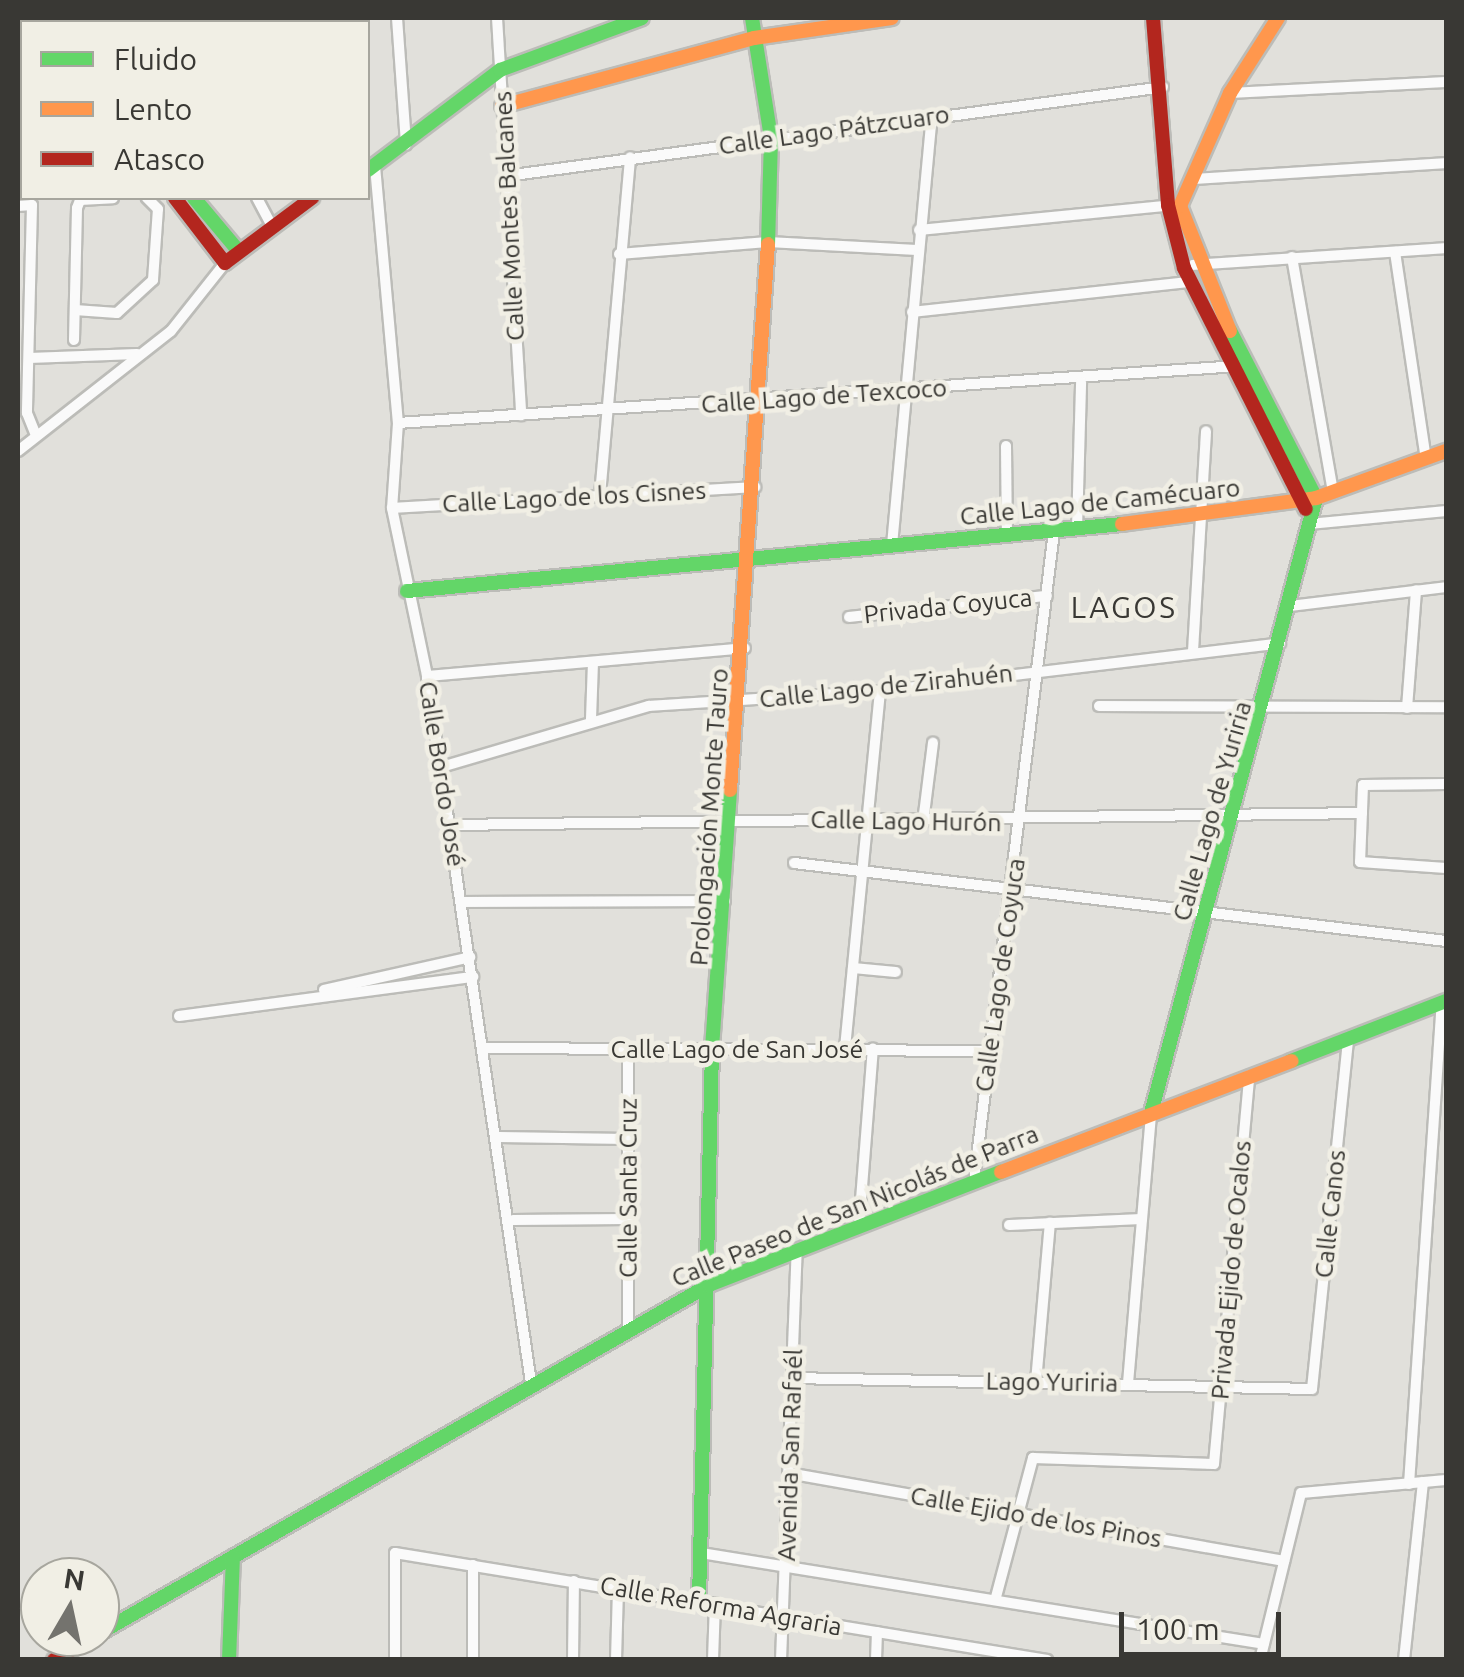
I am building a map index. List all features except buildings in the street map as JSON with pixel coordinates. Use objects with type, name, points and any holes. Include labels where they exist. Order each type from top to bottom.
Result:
[{"type":"street","points":[[397,18],[406,145]]},
{"type":"street","name":"Calle Montes Balcanes","points":[[497,18],[521,416]]},
{"type":"street","points":[[371,168],[500,70],[642,18]]},
{"type":"street","name":"Prolongación Monte Tauro","points":[[707,1602],[701,1553],[712,1048],[728,901],[762,398],[771,138],[752,18]]},
{"type":"street","points":[[502,106],[754,38],[892,18]]},
{"type":"street","points":[[1153,18],[1174,205],[1190,271],[1242,364],[1309,500],[1310,522],[1446,511]]},
{"type":"street","points":[[919,230],[1174,205],[1195,179],[1230,93],[1278,18]]},
{"type":"street","points":[[1230,93],[1446,82]]},
{"type":"street","name":"Calle Lago Pátzcuaro","points":[[506,176],[1163,87]]},
{"type":"street","points":[[892,545],[903,390],[932,117]]},
{"type":"street","points":[[600,495],[630,157]]},
{"type":"street","points":[[1195,179],[1446,163]]},
{"type":"street","name":"Calle Bordo José","points":[[371,168],[398,423],[392,508],[427,676],[438,768],[513,1220],[531,1382]]},
{"type":"street","points":[[74,340],[80,200]]},
{"type":"street","points":[[149,200],[158,208]]},
{"type":"street","points":[[158,208],[169,200]]},
{"type":"street","points":[[174,200],[226,262]]},
{"type":"street","points":[[196,200],[236,248]]},
{"type":"street","points":[[258,200],[271,224]]},
{"type":"street","points":[[18,452],[198,304],[236,248],[309,200]]},
{"type":"street","points":[[18,206],[32,205],[23,288],[29,358],[26,413],[36,435]]},
{"type":"street","points":[[76,310],[117,313],[153,280],[158,208]]},
{"type":"street","points":[[619,254],[768,242],[917,250]]},
{"type":"street","points":[[912,312],[1292,257],[1446,248]]},
{"type":"street","points":[[1395,252],[1426,459]]},
{"type":"street","points":[[1292,257],[1332,492]]},
{"type":"street","points":[[29,358],[137,354]]},
{"type":"street","name":"Calle Lago de Texcoco","points":[[398,423],[762,398],[1081,382],[1242,364]]},
{"type":"street","points":[[1077,529],[1081,382]]},
{"type":"street","points":[[1193,651],[1204,516],[1206,431]]},
{"type":"street","points":[[1006,446],[1008,536]]},
{"type":"street","name":"Calle Lago de Camécuaro","points":[[408,591],[1204,516],[1309,500],[1446,451]]},
{"type":"street","name":"Calle Lago de los Cisnes","points":[[392,508],[756,487]]},
{"type":"street","name":"Calle Lago de Yuriria","points":[[1151,1114],[1282,643],[1310,522]]},
{"type":"street","name":"Calle Lago de Coyuca","points":[[974,1181],[1054,531]]},
{"type":"street","points":[[1290,606],[1446,587]]},
{"type":"street","points":[[1408,708],[1416,590]]},
{"type":"street","name":"Privada Coyuca","points":[[849,617],[1047,596]]},
{"type":"street","name":"Calle Lago de Zirahuén","points":[[438,768],[591,719],[1282,643]]},
{"type":"street","points":[[427,676],[745,648]]},
{"type":"street","points":[[591,719],[593,662]]},
{"type":"street","points":[[845,1048],[880,690]]},
{"type":"street","points":[[1099,706],[1262,713],[1446,707]]},
{"type":"street","points":[[923,822],[933,743]]},
{"type":"street","points":[[1446,784],[1362,786],[1360,862],[1446,868]]},
{"type":"street","name":"Calle Lago Hurón","points":[[450,825],[734,817],[1020,823],[1362,812]]},
{"type":"street","points":[[794,864],[1010,895],[1446,941]]},
{"type":"street","points":[[461,902],[728,901]]},
{"type":"street","points":[[304,997],[470,958]]},
{"type":"street","points":[[853,968],[896,972]]},
{"type":"street","points":[[179,1016],[472,977]]},
{"type":"street","points":[[1409,1484],[1444,1002]]},
{"type":"street","name":"Calle Paseo de San Nicolás de Parra","points":[[120,1622],[531,1382],[709,1285],[1444,1002]]},
{"type":"street","name":"Calle Canos","points":[[1312,1389],[1348,1039]]},
{"type":"street","name":"Calle Lago de San José","points":[[484,1048],[989,1050]]},
{"type":"street","points":[[859,1226],[873,1048]]},
{"type":"street","name":"Calle Santa Cruz","points":[[628,1049],[628,1327]]},
{"type":"street","name":"Privada Ejido de Ocalos","points":[[1018,1514],[1032,1458],[1214,1464],[1249,1076]]},
{"type":"street","points":[[1128,1383],[1151,1114]]},
{"type":"street","points":[[500,1137],[627,1140]]},
{"type":"street","points":[[513,1220],[627,1218]]},
{"type":"street","points":[[1009,1225],[1142,1219]]},
{"type":"street","points":[[1036,1382],[1050,1223]]},
{"type":"street","name":"Avenida San Rafaél","points":[[781,1660],[798,1250]]},
{"type":"street","name":"Lago Yuriria","points":[[792,1378],[1312,1389]]},
{"type":"street","name":"Calle Ejido de los Pinos","points":[[788,1473],[1284,1562]]},
{"type":"street","points":[[1260,1660],[1301,1493],[1446,1480]]},
{"type":"street","points":[[1404,1660],[1423,1482]]},
{"type":"street","points":[[996,1597],[1018,1514]]},
{"type":"street","name":"Calle Reforma Agraria","points":[[395,1660],[395,1553],[707,1602],[990,1655],[1046,1660]]},
{"type":"street","name":"Calle Reforma Agraria","points":[[701,1553],[786,1560],[1264,1644]]},
{"type":"street","points":[[229,1660],[233,1557]]},
{"type":"street","points":[[473,1565],[473,1660]]},
{"type":"street","points":[[573,1660],[574,1581]]},
{"type":"street","points":[[616,1660],[618,1588]]},
{"type":"street","points":[[707,1602],[713,1660]]},
{"type":"street","points":[[876,1660],[877,1632]]},
{"type":"traffic: fast","points":[[370,168],[500,70],[642,18]]},
{"type":"traffic: fast","points":[[752,18],[771,138],[768,244]]},
{"type":"traffic: fast","points":[[196,200],[236,248]]},
{"type":"traffic: fast","points":[[1151,1113],[1316,498],[1230,331]]},
{"type":"traffic: fast","points":[[407,591],[1122,524]]},
{"type":"traffic: fast","points":[[699,1601],[712,1048],[730,790]]},
{"type":"traffic: fast","points":[[1291,1061],[1446,1001]]},
{"type":"traffic: fast","points":[[120,1622],[709,1285],[1001,1172]]},
{"type":"traffic: fast","points":[[229,1660],[233,1557]]},
{"type":"traffic: slow","points":[[502,106],[754,38],[892,18]]},
{"type":"traffic: slow","points":[[1230,331],[1180,206],[1230,93],[1278,18]]},
{"type":"traffic: slow","points":[[730,790],[768,244]]},
{"type":"traffic: slow","points":[[1122,524],[1316,498],[1446,451]]},
{"type":"traffic: slow","points":[[1001,1172],[1291,1061]]},
{"type":"traffic: jam","points":[[1153,18],[1168,205],[1184,268],[1306,509]]},
{"type":"traffic: jam","points":[[177,200],[225,263],[309,200]]},
{"type":"traffic: jam","points":[[54,1660],[59,1657]]},
{"type":"district","name":"LAGOS","points":[[1124,607]]}]
